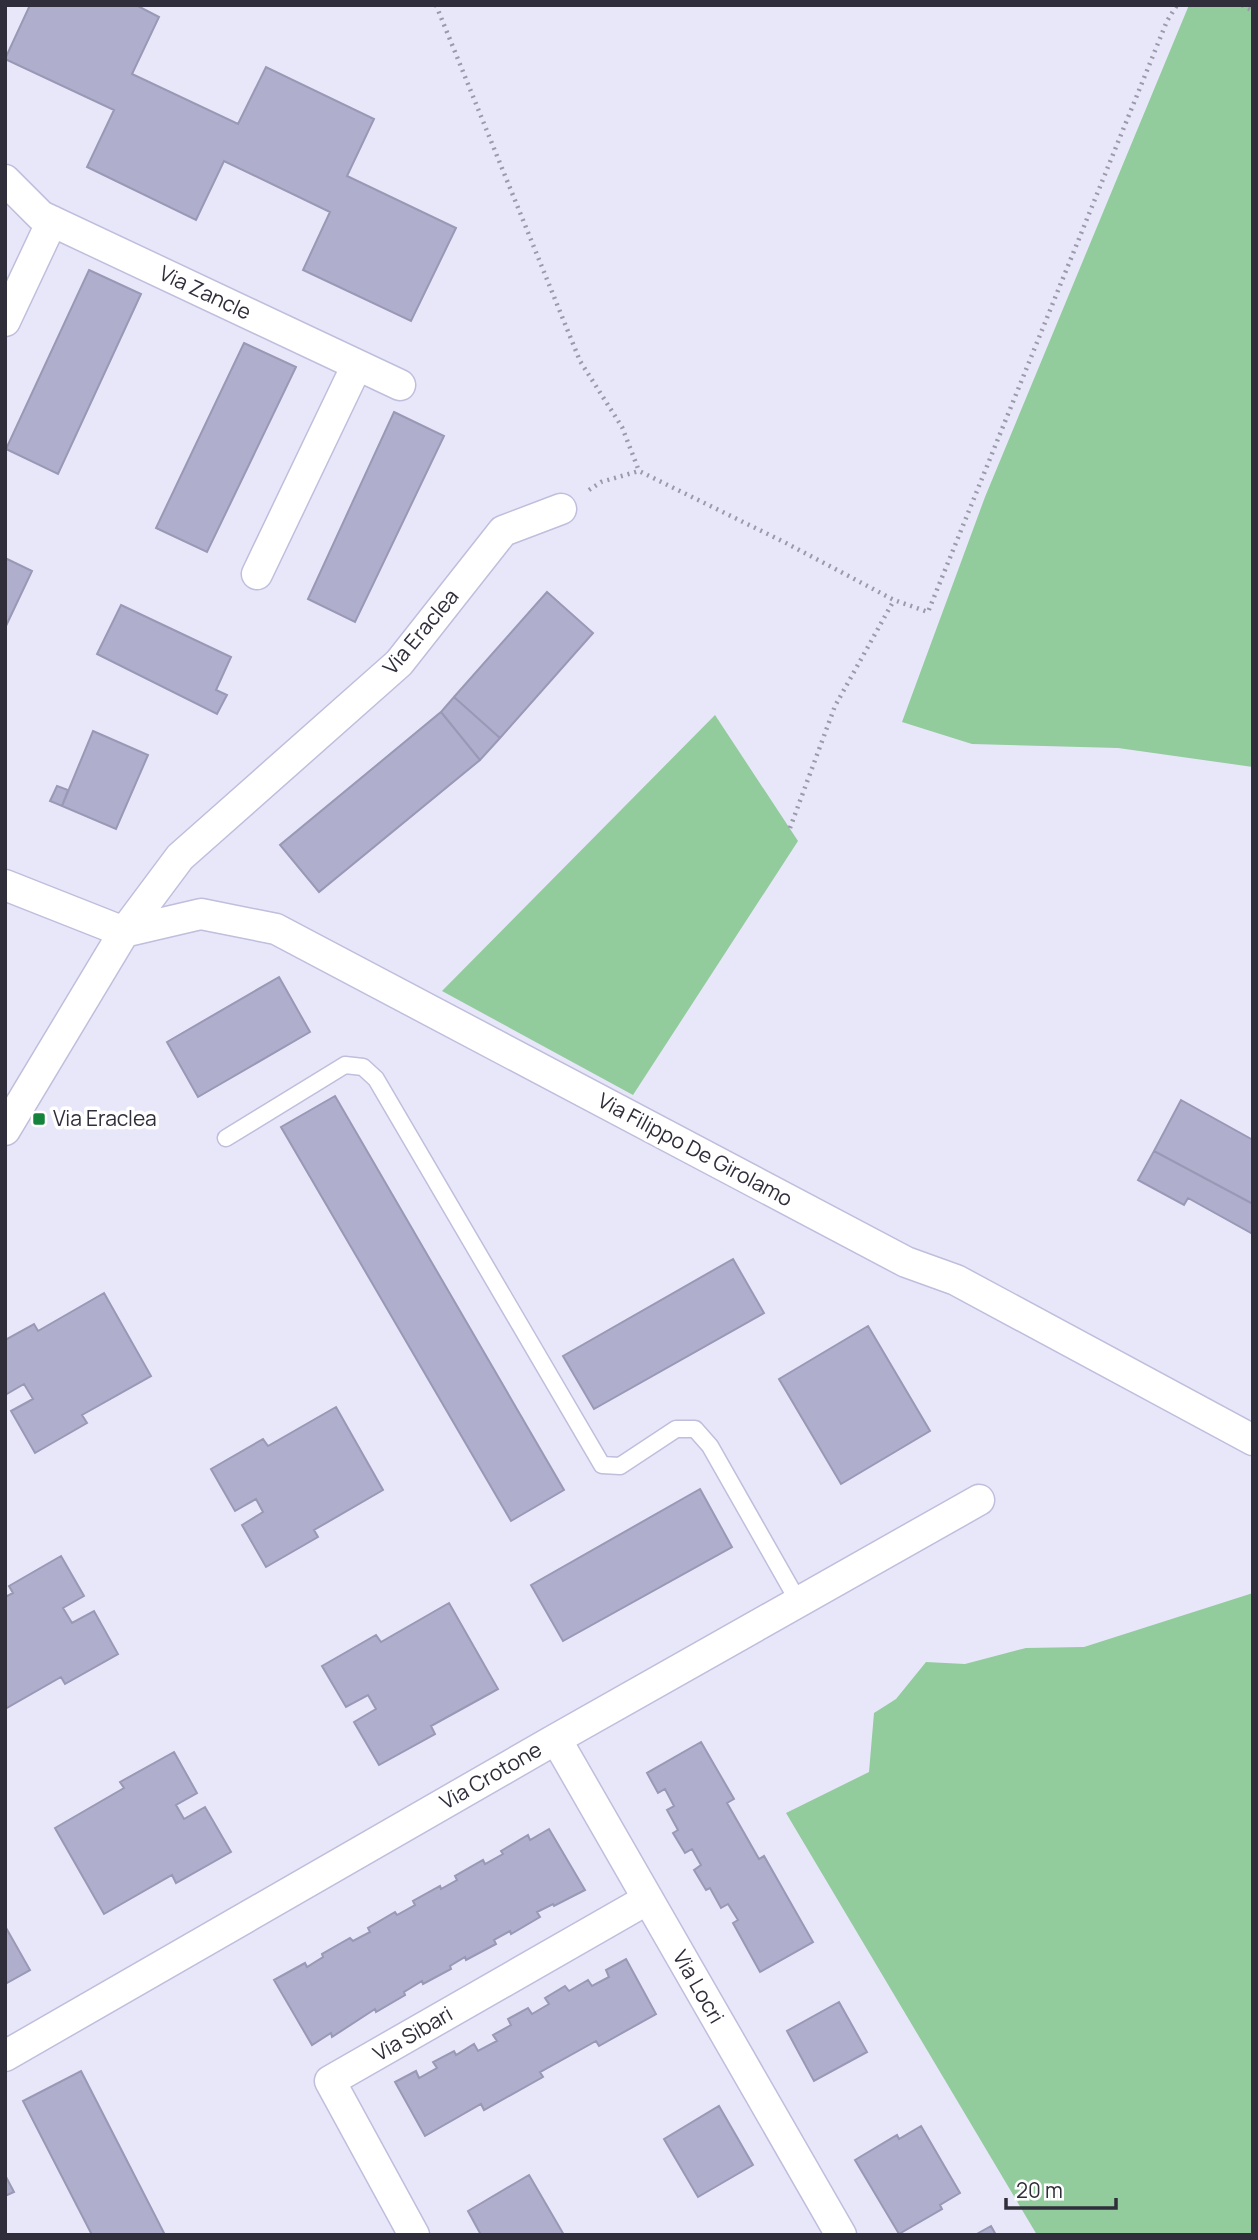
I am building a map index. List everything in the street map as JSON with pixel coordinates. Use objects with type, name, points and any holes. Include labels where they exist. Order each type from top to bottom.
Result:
[{"type":"street","name":"Via Zancle","points":[[5,180],[41,216],[400,385]]},
{"type":"street","points":[[5,321],[52,221]]},
{"type":"street","points":[[257,575],[357,365]]},
{"type":"street","name":"Via Eraclea","points":[[5,1130],[124,932],[180,857],[400,663],[503,531],[561,509]]},
{"type":"street","points":[[5,885],[124,932]]},
{"type":"street","name":"Via Filippo De Girolamo","points":[[124,932],[201,914],[276,929],[906,1262],[956,1280],[1253,1440]]},
{"type":"street","name":"Via Crotone","points":[[5,2056],[556,1739],[979,1500]]},
{"type":"street","name":"Via Locri","points":[[556,1739],[841,2235]]},
{"type":"street","name":"Via Sibari","points":[[414,2235],[330,2081],[648,1899]]},
{"type":"lane","points":[[226,1138],[345,1065],[363,1067],[376,1079],[602,1465],[620,1466],[677,1429],[695,1429],[710,1446],[799,1601]]},
{"type":"path","points":[[436,5],[580,361],[622,427],[639,471]]},
{"type":"path","points":[[561,509],[601,482],[639,471],[786,543],[894,600],[928,611],[1167,21],[1177,5]]},
{"type":"path","points":[[1242,5],[1253,11]]},
{"type":"path","points":[[790,828],[835,706],[894,600]]},
{"type":"green space","points":[[1189,5],[1253,5],[1253,767],[1118,748],[972,744],[902,722],[985,497]]},
{"type":"green space","points":[[715,715],[798,841],[633,1095],[442,991]]},
{"type":"green space","points":[[1253,1593],[1253,2235],[1037,2235],[786,1813],[869,1772],[874,1713],[896,1699],[926,1662],[965,1664],[1026,1648],[1084,1647]]},
{"type":"building","points":[[30,5],[136,5],[159,17],[132,74],[238,124],[266,67],[374,119],[347,176],[456,228],[411,321],[303,270],[330,212],[224,161],[196,220],[87,167],[114,110],[5,59]]},
{"type":"building","points":[[89,270],[141,294],[58,474],[6,449]]},
{"type":"building","points":[[244,343],[296,367],[207,552],[156,528]]},
{"type":"building","points":[[394,412],[444,436],[355,622],[308,599]]},
{"type":"building","points":[[5,558],[32,571],[5,628]]},
{"type":"building","points":[[547,592],[593,633],[500,738],[454,697]]},
{"type":"building","points":[[121,605],[231,657],[216,690],[227,695],[217,714],[97,654]]},
{"type":"building","points":[[454,697],[500,738],[480,760],[441,712]]},
{"type":"building","points":[[441,712],[480,760],[319,892],[280,845]]},
{"type":"building","points":[[93,731],[148,755],[116,829],[62,806]]},
{"type":"building","points":[[57,786],[68,790],[62,806],[50,801]]},
{"type":"building","points":[[279,977],[310,1032],[198,1097],[167,1042]]},
{"type":"building","points":[[335,1096],[564,1490],[511,1521],[281,1127]]},
{"type":"building","points":[[1181,1100],[1253,1140],[1253,1204],[1154,1151]]},
{"type":"building","points":[[1154,1151],[1253,1204],[1253,1234],[1188,1198],[1184,1205],[1138,1180]]},
{"type":"building","points":[[733,1259],[764,1313],[594,1409],[563,1356]]},
{"type":"building","points":[[104,1293],[151,1376],[82,1415],[87,1423],[35,1453],[11,1411],[33,1399],[24,1384],[5,1395],[5,1340],[34,1324],[38,1331]]},
{"type":"building","points":[[868,1326],[930,1431],[841,1484],[779,1379]]},
{"type":"building","points":[[336,1407],[383,1490],[314,1530],[318,1537],[266,1567],[242,1525],[263,1512],[256,1499],[235,1511],[211,1469],[263,1439],[268,1446]]},
{"type":"building","points":[[700,1489],[732,1547],[563,1641],[531,1585]]},
{"type":"building","points":[[61,1556],[84,1596],[63,1608],[72,1623],[94,1611],[118,1654],[65,1684],[61,1677],[5,1709],[5,1597],[13,1593],[9,1586]]},
{"type":"building","points":[[449,1603],[498,1689],[431,1726],[435,1734],[379,1765],[354,1722],[376,1709],[368,1695],[346,1707],[322,1666],[376,1635],[381,1642]]},
{"type":"building","points":[[701,1742],[734,1799],[727,1803],[759,1859],[764,1856],[813,1942],[760,1972],[733,1923],[738,1920],[728,1904],[721,1908],[710,1888],[706,1890],[694,1870],[701,1865],[692,1849],[685,1853],[673,1833],[678,1830],[667,1810],[674,1806],[665,1789],[658,1793],[647,1773]]},
{"type":"building","points":[[174,1752],[197,1793],[176,1805],[184,1819],[205,1807],[231,1852],[176,1883],[172,1875],[104,1914],[55,1828],[124,1788],[120,1782]]},
{"type":"building","points":[[549,1829],[585,1890],[537,1912],[540,1917],[511,1934],[510,1931],[494,1940],[496,1944],[466,1960],[465,1957],[450,1966],[451,1969],[423,1984],[422,1981],[404,1992],[405,1995],[376,2012],[375,2009],[332,2037],[331,2033],[312,2045],[274,1980],[305,1963],[307,1967],[323,1957],[322,1954],[350,1938],[353,1941],[370,1932],[368,1928],[395,1912],[397,1915],[415,1905],[413,1901],[457,1880],[455,1876],[483,1860],[485,1864],[503,1854],[501,1851],[528,1835],[530,1840]]},
{"type":"building","points":[[5,1926],[30,1970],[5,1984]]},
{"type":"building","points":[[626,1959],[656,2014],[599,2046],[596,2041],[540,2072],[543,2077],[484,2110],[481,2104],[425,2136],[395,2082],[416,2071],[419,2078],[437,2068],[433,2062],[454,2051],[456,2055],[474,2044],[478,2051],[497,2041],[493,2035],[511,2025],[508,2019],[528,2008],[532,2014],[549,2004],[545,1998],[565,1986],[569,1991],[588,1980],[592,1986],[609,1977],[606,1970]]},
{"type":"building","points":[[839,2002],[867,2052],[814,2081],[787,2031]]},
{"type":"building","points":[[81,2071],[165,2235],[92,2235],[23,2101]]},
{"type":"building","points":[[719,2106],[753,2165],[698,2197],[664,2139]]},
{"type":"building","points":[[921,2126],[960,2193],[940,2205],[942,2209],[899,2234],[855,2160],[897,2135],[899,2139]]},
{"type":"building","points":[[5,2175],[14,2192],[5,2196]]},
{"type":"building","points":[[529,2175],[564,2235],[481,2235],[468,2211]]},
{"type":"building","points":[[991,2226],[996,2235],[975,2235]]},
{"type":"place","name":"Via Eraclea","points":[[39,1119]]}]
